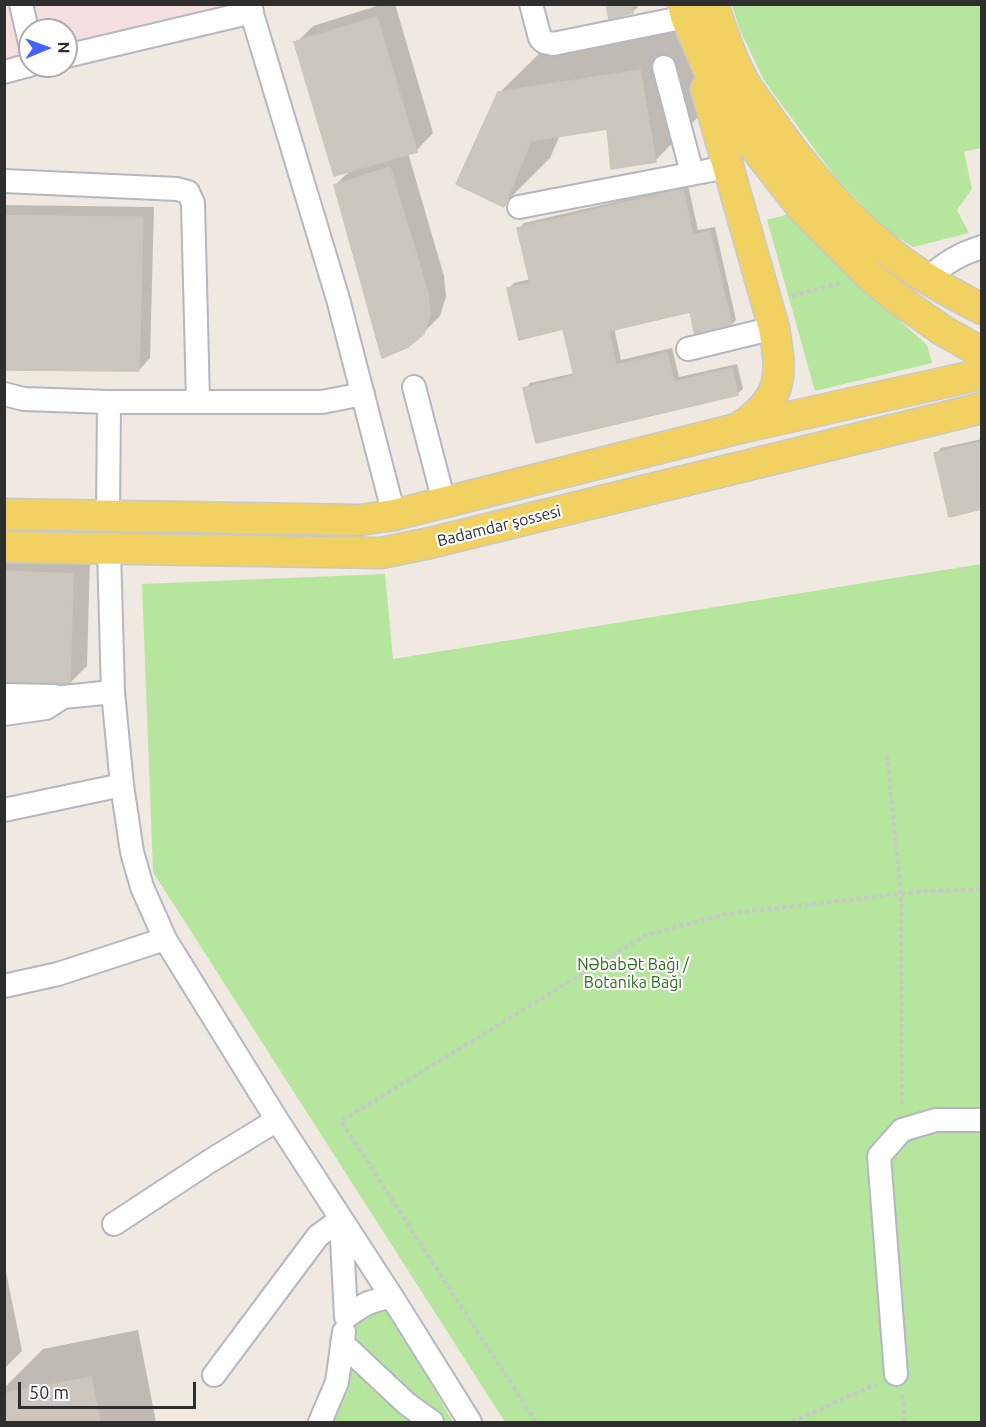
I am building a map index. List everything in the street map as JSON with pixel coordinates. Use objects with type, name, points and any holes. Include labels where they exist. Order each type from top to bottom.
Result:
[{"type":"main road","points":[[713,4],[724,39],[742,79],[794,153],[824,189],[858,226],[893,256],[927,279],[981,309]]},
{"type":"main road","points":[[684,11],[774,327],[779,358],[776,389],[760,411],[736,429]]},
{"type":"main road","points":[[684,11],[717,89],[731,113],[803,209],[878,283],[942,330],[981,353]]},
{"type":"main road","points":[[4,514],[360,520],[394,515],[736,429],[981,374]]},
{"type":"main road","name":"Badamdar şossesi","points":[[4,548],[381,553],[981,408]]},
{"type":"main road","points":[[108,515],[109,550]]},
{"type":"main road","points":[[394,515],[402,549]]},
{"type":"street","points":[[531,4],[540,38],[544,42],[553,44],[684,11]]},
{"type":"street","points":[[78,53],[251,8],[338,299],[394,515]]},
{"type":"street","points":[[664,66],[692,174]]},
{"type":"street","points":[[519,207],[727,166]]},
{"type":"street","points":[[4,181],[177,189],[188,192],[193,202],[198,401]]},
{"type":"street","points":[[927,279],[943,265],[981,246]]},
{"type":"street","points":[[688,349],[774,327]]},
{"type":"street","points":[[414,387],[444,502]]},
{"type":"street","points":[[4,394],[24,399],[109,402],[322,402],[363,394]]},
{"type":"street","points":[[108,515],[109,402]]},
{"type":"street","points":[[109,550],[113,692],[122,784],[132,852],[142,887],[165,939],[467,1421]]},
{"type":"street","points":[[4,695],[63,697],[113,692]]},
{"type":"street","points":[[4,714],[46,708],[63,697]]},
{"type":"street","points":[[4,810],[122,784]]},
{"type":"street","points":[[4,986],[58,974],[165,939]]},
{"type":"street","points":[[114,1224],[277,1120]]},
{"type":"street","points":[[896,1374],[879,1156],[902,1130],[936,1120],[981,1120]]},
{"type":"street","points":[[321,1422],[337,1382],[346,1317],[341,1219]]},
{"type":"street","points":[[214,1375],[318,1236],[341,1219]]},
{"type":"street","points":[[346,1317],[364,1304],[374,1300],[392,1298]]},
{"type":"street","points":[[342,1343],[407,1404],[432,1422]]},
{"type":"path","points":[[789,297],[842,282]]},
{"type":"path","points":[[887,755],[901,894],[902,1130]]},
{"type":"path","points":[[536,1422],[341,1121],[646,935],[727,914],[926,891],[981,890]]},
{"type":"path","points":[[792,1422],[896,1374],[904,1402],[904,1422]]},
{"type":"shaded area","points":[[4,5],[231,5],[238,27],[78,65],[78,18],[18,18],[18,78],[26,78],[5,83]]},
{"type":"green space","points":[[732,5],[981,5],[981,148],[964,152],[972,189],[957,210],[969,233],[913,247],[886,230],[836,178],[765,82],[739,28]]},
{"type":"green space","points":[[789,214],[853,279],[927,345],[932,363],[815,391],[767,220]]},
{"type":"green space","name":"Nəbabət Bağı / Botanika Bağı","points":[[981,564],[981,1422],[505,1422],[153,872],[142,584],[385,574],[393,659]]},
{"type":"green space","points":[[387,1308],[453,1422],[333,1422],[343,1392],[354,1320]]},
{"type":"building","points":[[606,4],[631,4],[633,13],[609,19]]},
{"type":"building","points":[[377,17],[417,152],[334,176],[294,42]]},
{"type":"building","points":[[640,70],[656,162],[611,169],[607,129],[531,141],[504,207],[456,184],[498,92]]},
{"type":"building","points":[[390,167],[428,293],[430,315],[424,334],[408,347],[382,358],[334,185]]},
{"type":"building","points":[[683,189],[693,235],[710,231],[732,326],[695,335],[690,312],[609,331],[616,365],[667,353],[674,382],[732,368],[738,395],[536,443],[523,388],[574,376],[563,329],[519,340],[507,288],[530,283],[517,228]]},
{"type":"building","points":[[4,216],[143,217],[139,371],[4,370]]},
{"type":"building","points":[[982,442],[982,509],[949,517],[934,453]]},
{"type":"building","points":[[4,571],[73,574],[70,684],[4,682]]},
{"type":"building","points":[[91,1377],[100,1422],[4,1422],[4,1394]]}]
